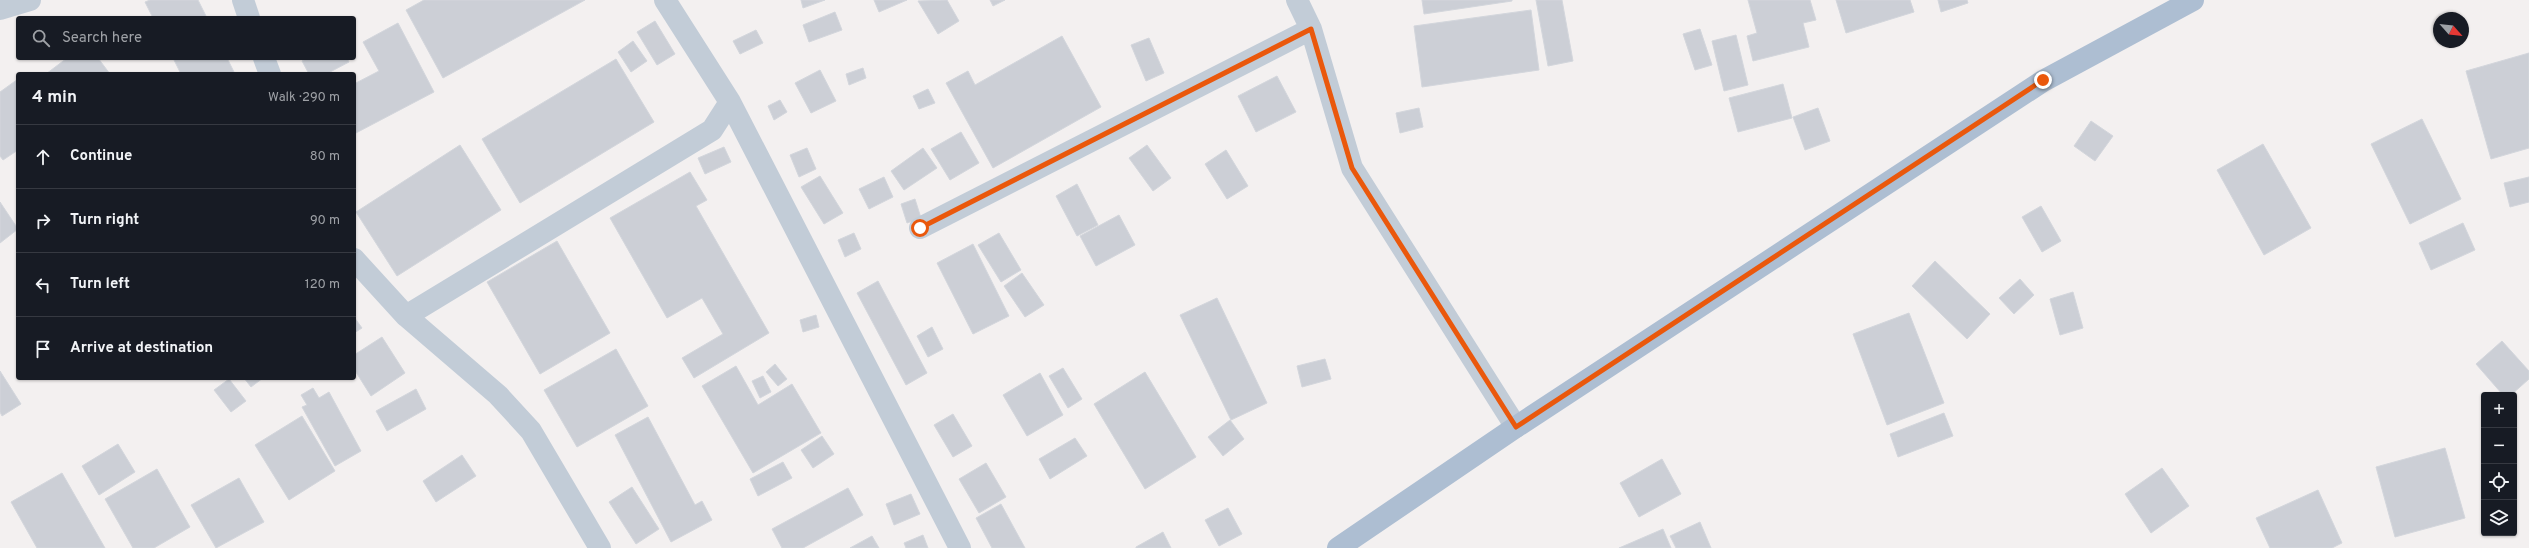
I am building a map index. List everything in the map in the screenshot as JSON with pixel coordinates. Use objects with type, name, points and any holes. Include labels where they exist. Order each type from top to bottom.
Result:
[{"type":"main road","points":[[1338,548],[1516,427],[2043,80],[2193,0]]},
{"type":"street","points":[[0,8],[30,0]]},
{"type":"street","points":[[243,0],[248,16]]},
{"type":"street","points":[[665,0],[730,102],[960,548]]},
{"type":"street","points":[[1297,0],[1311,29],[1352,168],[1516,427]]},
{"type":"street","points":[[920,228],[1311,29]]},
{"type":"street","points":[[265,60],[269,72]]},
{"type":"street","points":[[406,316],[712,130],[730,102]]},
{"type":"street","points":[[356,261],[406,316],[498,395],[531,431],[600,548]]},
{"type":"building","points":[[150,0],[198,0],[206,16],[152,16],[145,2]]},
{"type":"building","points":[[424,0],[585,0],[443,78],[406,10]]},
{"type":"building","points":[[801,0],[825,0],[803,8]]},
{"type":"building","points":[[874,0],[907,0],[879,12]]},
{"type":"building","points":[[947,0],[959,21],[938,34],[918,1]]},
{"type":"building","points":[[990,0],[1005,0],[993,6]]},
{"type":"building","points":[[1422,0],[1512,0],[1512,1],[1424,14]]},
{"type":"building","points":[[1536,0],[1562,0],[1573,61],[1548,66]]},
{"type":"building","points":[[1748,0],[1810,0],[1816,20],[1803,23],[1809,47],[1753,61],[1747,36],[1757,33]]},
{"type":"building","points":[[1836,0],[1910,0],[1914,12],[1846,33]]},
{"type":"building","points":[[1938,0],[1967,0],[1968,3],[1941,12]]},
{"type":"building","points":[[1531,10],[1539,70],[1422,87],[1414,26]]},
{"type":"building","points":[[835,12],[842,30],[809,42],[803,25]]},
{"type":"building","points":[[655,21],[675,54],[657,65],[637,32]]},
{"type":"building","points":[[398,23],[434,92],[356,133],[356,83],[379,71],[363,42]]},
{"type":"building","points":[[1700,29],[1712,65],[1695,70],[1683,34]]},
{"type":"building","points":[[756,30],[763,43],[740,54],[733,41]]},
{"type":"building","points":[[1736,35],[1748,85],[1724,91],[1712,41]]},
{"type":"building","points":[[1062,36],[1101,107],[993,168],[946,83],[968,71],[975,85]]},
{"type":"building","points":[[1149,38],[1164,73],[1146,81],[1131,45]]},
{"type":"building","points":[[633,41],[647,61],[631,72],[618,52]]},
{"type":"building","points":[[2529,53],[2529,148],[2491,159],[2466,71]]},
{"type":"building","points":[[616,59],[654,122],[520,203],[482,139]]},
{"type":"building","points":[[64,60],[100,60],[108,72],[49,72]]},
{"type":"building","points":[[174,60],[228,60],[234,72],[180,72]]},
{"type":"building","points":[[348,60],[349,62],[330,72],[308,72],[302,61]]},
{"type":"building","points":[[863,68],[866,78],[849,85],[846,74]]},
{"type":"building","points":[[820,70],[836,101],[811,113],[795,83]]},
{"type":"building","points":[[1277,76],[1296,112],[1256,132],[1238,96]]},
{"type":"building","points":[[16,80],[16,151],[3,160],[0,156],[0,92]]},
{"type":"building","points":[[1783,84],[1792,118],[1738,132],[1729,98]]},
{"type":"building","points":[[928,89],[935,103],[919,109],[913,96]]},
{"type":"building","points":[[780,100],[787,112],[774,120],[768,106]]},
{"type":"building","points":[[1419,108],[1423,127],[1400,133],[1396,113]]},
{"type":"building","points":[[1818,108],[1830,141],[1805,150],[1793,117]]},
{"type":"building","points":[[2422,119],[2461,199],[2410,224],[2371,144]]},
{"type":"building","points":[[2091,121],[2113,136],[2095,161],[2074,146]]},
{"type":"building","points":[[961,132],[979,163],[950,180],[931,149]]},
{"type":"building","points":[[2263,144],[2311,228],[2264,255],[2217,170]]},
{"type":"building","points":[[460,145],[501,210],[397,276],[356,212]]},
{"type":"building","points":[[1147,145],[1171,178],[1153,191],[1129,158]]},
{"type":"building","points":[[724,147],[731,162],[705,174],[698,158]]},
{"type":"building","points":[[807,148],[816,169],[799,177],[790,155]]},
{"type":"building","points":[[923,148],[937,168],[904,190],[891,171]]},
{"type":"building","points":[[1226,150],[1248,186],[1227,199],[1205,164]]},
{"type":"building","points":[[690,172],[707,200],[696,206],[769,333],[694,378],[682,358],[723,334],[702,298],[667,318],[610,218]]},
{"type":"building","points":[[820,176],[843,213],[824,224],[801,187]]},
{"type":"building","points":[[884,177],[893,197],[869,209],[859,189]]},
{"type":"building","points":[[2529,177],[2529,202],[2510,207],[2504,183]]},
{"type":"building","points":[[1077,184],[1098,225],[1077,236],[1056,196]]},
{"type":"building","points":[[915,199],[921,218],[907,223],[901,204]]},
{"type":"building","points":[[0,202],[16,226],[16,231],[0,243]]},
{"type":"building","points":[[2041,206],[2061,241],[2042,252],[2022,217]]},
{"type":"building","points":[[1119,215],[1135,245],[1096,266],[1080,236]]},
{"type":"building","points":[[2463,223],[2475,250],[2431,270],[2419,243]]},
{"type":"building","points":[[854,233],[861,249],[845,257],[838,240]]},
{"type":"building","points":[[999,233],[1021,270],[1001,282],[978,245]]},
{"type":"building","points":[[557,241],[610,333],[540,374],[487,282]]},
{"type":"building","points":[[973,244],[1009,316],[973,334],[937,263]]},
{"type":"building","points":[[1935,261],[1990,314],[1967,339],[1912,286]]},
{"type":"building","points":[[1022,273],[1044,305],[1025,317],[1004,286]]},
{"type":"building","points":[[2020,279],[2034,295],[2014,314],[1999,298]]},
{"type":"building","points":[[878,281],[927,373],[906,385],[857,293]]},
{"type":"building","points":[[2073,292],[2083,328],[2060,335],[2050,299]]},
{"type":"building","points":[[1217,298],[1267,403],[1231,420],[1180,315]]},
{"type":"building","points":[[1909,313],[1944,403],[1887,425],[1853,334]]},
{"type":"building","points":[[816,315],[819,327],[803,332],[800,320]]},
{"type":"building","points":[[356,320],[362,328],[356,332]]},
{"type":"building","points":[[932,327],[943,349],[928,357],[917,336]]},
{"type":"building","points":[[382,337],[405,373],[371,396],[356,372],[356,354]]},
{"type":"building","points":[[2502,341],[2529,371],[2529,379],[2514,392],[2500,392],[2476,364]]},
{"type":"building","points":[[616,349],[648,406],[577,447],[544,390]]},
{"type":"building","points":[[1325,359],[1331,379],[1302,387],[1297,366]]},
{"type":"building","points":[[775,364],[787,379],[778,386],[766,372]]},
{"type":"building","points":[[736,366],[758,405],[792,384],[821,433],[753,473],[702,386]]},
{"type":"building","points":[[1063,368],[1082,399],[1068,408],[1049,376]]},
{"type":"building","points":[[0,371],[21,404],[2,416],[0,412]]},
{"type":"building","points":[[1145,372],[1196,457],[1145,489],[1094,404]]},
{"type":"building","points":[[1040,373],[1063,415],[1027,436],[1003,395]]},
{"type":"building","points":[[763,376],[771,392],[760,398],[752,381]]},
{"type":"building","points":[[230,380],[246,401],[231,412],[214,390]]},
{"type":"building","points":[[246,380],[260,380],[251,387]]},
{"type":"building","points":[[313,388],[319,398],[329,392],[361,451],[335,466],[302,407],[307,405],[301,395]]},
{"type":"building","points":[[416,389],[426,409],[387,431],[376,411]]},
{"type":"building","points":[[1944,413],[1953,436],[1898,457],[1890,434]]},
{"type":"building","points":[[953,414],[972,446],[953,457],[934,425]]},
{"type":"building","points":[[302,416],[335,471],[289,500],[255,445]]},
{"type":"building","points":[[648,417],[695,505],[702,501],[712,520],[671,542],[615,435]]},
{"type":"building","points":[[1230,420],[1244,439],[1223,456],[1208,437]]},
{"type":"building","points":[[822,436],[834,454],[813,468],[801,450]]},
{"type":"building","points":[[1075,438],[1087,456],[1050,479],[1039,459]]},
{"type":"building","points":[[118,444],[135,472],[99,495],[82,466]]},
{"type":"building","points":[[2445,448],[2465,518],[2395,537],[2376,467]]},
{"type":"building","points":[[462,455],[476,476],[436,502],[423,481]]},
{"type":"building","points":[[1662,459],[1681,494],[1639,517],[1620,483]]},
{"type":"building","points":[[783,462],[792,478],[758,496],[750,479]]},
{"type":"building","points":[[986,463],[1006,497],[979,513],[959,479]]},
{"type":"building","points":[[2162,468],[2189,506],[2151,533],[2125,494]]},
{"type":"building","points":[[157,469],[190,527],[154,548],[133,548],[105,499]]},
{"type":"building","points":[[62,473],[105,548],[37,548],[11,502]]},
{"type":"building","points":[[239,478],[264,522],[216,548],[191,505]]},
{"type":"building","points":[[632,487],[659,529],[636,544],[609,502]]},
{"type":"building","points":[[848,488],[863,515],[803,548],[782,548],[772,529]]},
{"type":"building","points":[[2318,490],[2342,543],[2332,548],[2270,548],[2256,518]]},
{"type":"building","points":[[911,494],[920,514],[894,525],[886,504]]},
{"type":"building","points":[[1001,504],[1025,548],[992,548],[976,518]]},
{"type":"building","points":[[1228,508],[1242,534],[1219,546],[1205,520]]},
{"type":"building","points":[[1700,522],[1711,548],[1676,548],[1670,536]]},
{"type":"building","points":[[1663,529],[1671,548],[1619,548]]},
{"type":"building","points":[[1163,532],[1171,548],[1136,548],[1136,547]]},
{"type":"building","points":[[923,535],[928,548],[906,548],[904,543]]},
{"type":"building","points":[[872,536],[879,548],[850,548]]},
{"type":"route","points":[[920,228],[1311,29],[1352,168],[1516,427],[2043,80]]}]
